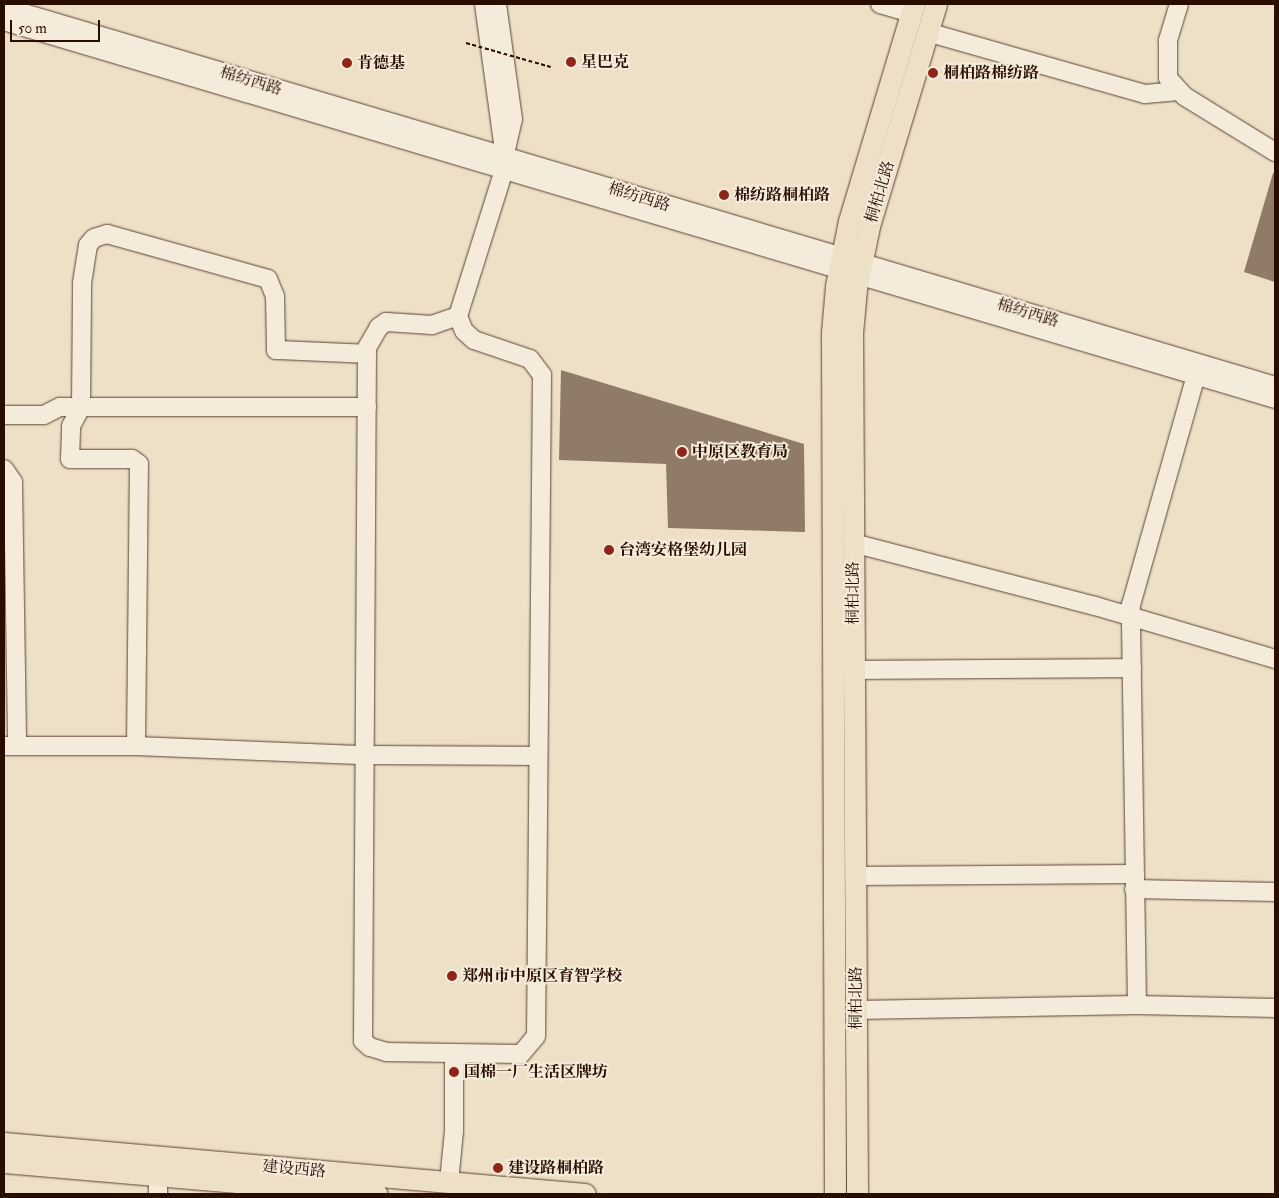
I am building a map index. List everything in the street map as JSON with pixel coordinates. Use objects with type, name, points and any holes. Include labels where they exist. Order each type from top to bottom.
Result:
[{"type":"main road","name":"桐柏北路","points":[[835,1194],[832,333],[850,266],[869,226],[927,32],[927,6]]},
{"type":"main road","name":"桐柏北路","points":[[857,1194],[852,333],[849,221],[927,6]]},
{"type":"main road","name":"建设西路","points":[[4,1143],[585,1194]]},
{"type":"main road","name":"建设西路","points":[[4,1162],[158,1185],[377,1194]]},
{"type":"street","points":[[484,4],[504,163]]},
{"type":"street","points":[[458,316],[432,325],[386,322],[374,335],[367,354],[363,1041],[370,1047],[386,1052],[521,1054],[536,1036],[542,375],[530,359],[474,340],[464,331],[458,316],[504,163],[513,119],[497,4]]},
{"type":"street","points":[[880,4],[927,6]]},
{"type":"street","points":[[1179,4],[1166,57],[1168,78],[1179,91],[1275,152]]},
{"type":"street","name":"棉纺西路","points":[[11,10],[504,163],[850,266],[1275,386]]},
{"type":"street","points":[[927,32],[1145,94],[1179,91]]},
{"type":"street","points":[[136,746],[139,464],[132,459],[70,459],[71,426],[81,407],[82,283],[88,245],[101,235],[107,234],[268,279],[275,296],[276,350],[367,354]]},
{"type":"street","name":"棉纺西路","points":[[850,266],[1196,376],[1275,399]]},
{"type":"street","points":[[1137,1006],[1131,616],[1196,376]]},
{"type":"street","points":[[4,415],[44,415],[60,407],[367,407]]},
{"type":"street","points":[[4,469],[13,482],[10,746],[136,746],[365,755],[538,756]]},
{"type":"street","points":[[853,543],[1131,616],[1275,660]]},
{"type":"street","points":[[854,670],[1132,668]]},
{"type":"street","points":[[855,876],[1134,881],[1275,892]]},
{"type":"street","points":[[856,1010],[1137,1006],[1275,1008]]},
{"type":"street","points":[[449,1182],[454,1131],[454,1053]]},
{"type":"path","points":[[466,43],[551,67]]},
{"type":"building","points":[[1273,173],[1275,173],[1275,282],[1244,272]]},
{"type":"building","name":"中原区教育局","points":[[561,370],[804,444],[805,532],[668,528],[666,464],[559,460]]},
{"type":"place","name":"星巴克","points":[[571,62]]},
{"type":"place","name":"肯德基","points":[[347,63]]},
{"type":"place","name":"桐柏路棉纺路","points":[[933,73]]},
{"type":"place","name":"棉纺路桐柏路","points":[[724,195]]},
{"type":"place","name":"中原区教育局","points":[[682,452]]},
{"type":"place","name":"台湾安格堡幼儿园","points":[[609,550]]},
{"type":"place","name":"郑州市中原区育智学校","points":[[452,976]]},
{"type":"place","name":"国棉一厂生活区牌坊","points":[[454,1072]]},
{"type":"place","name":"建设路桐柏路","points":[[498,1168]]}]
